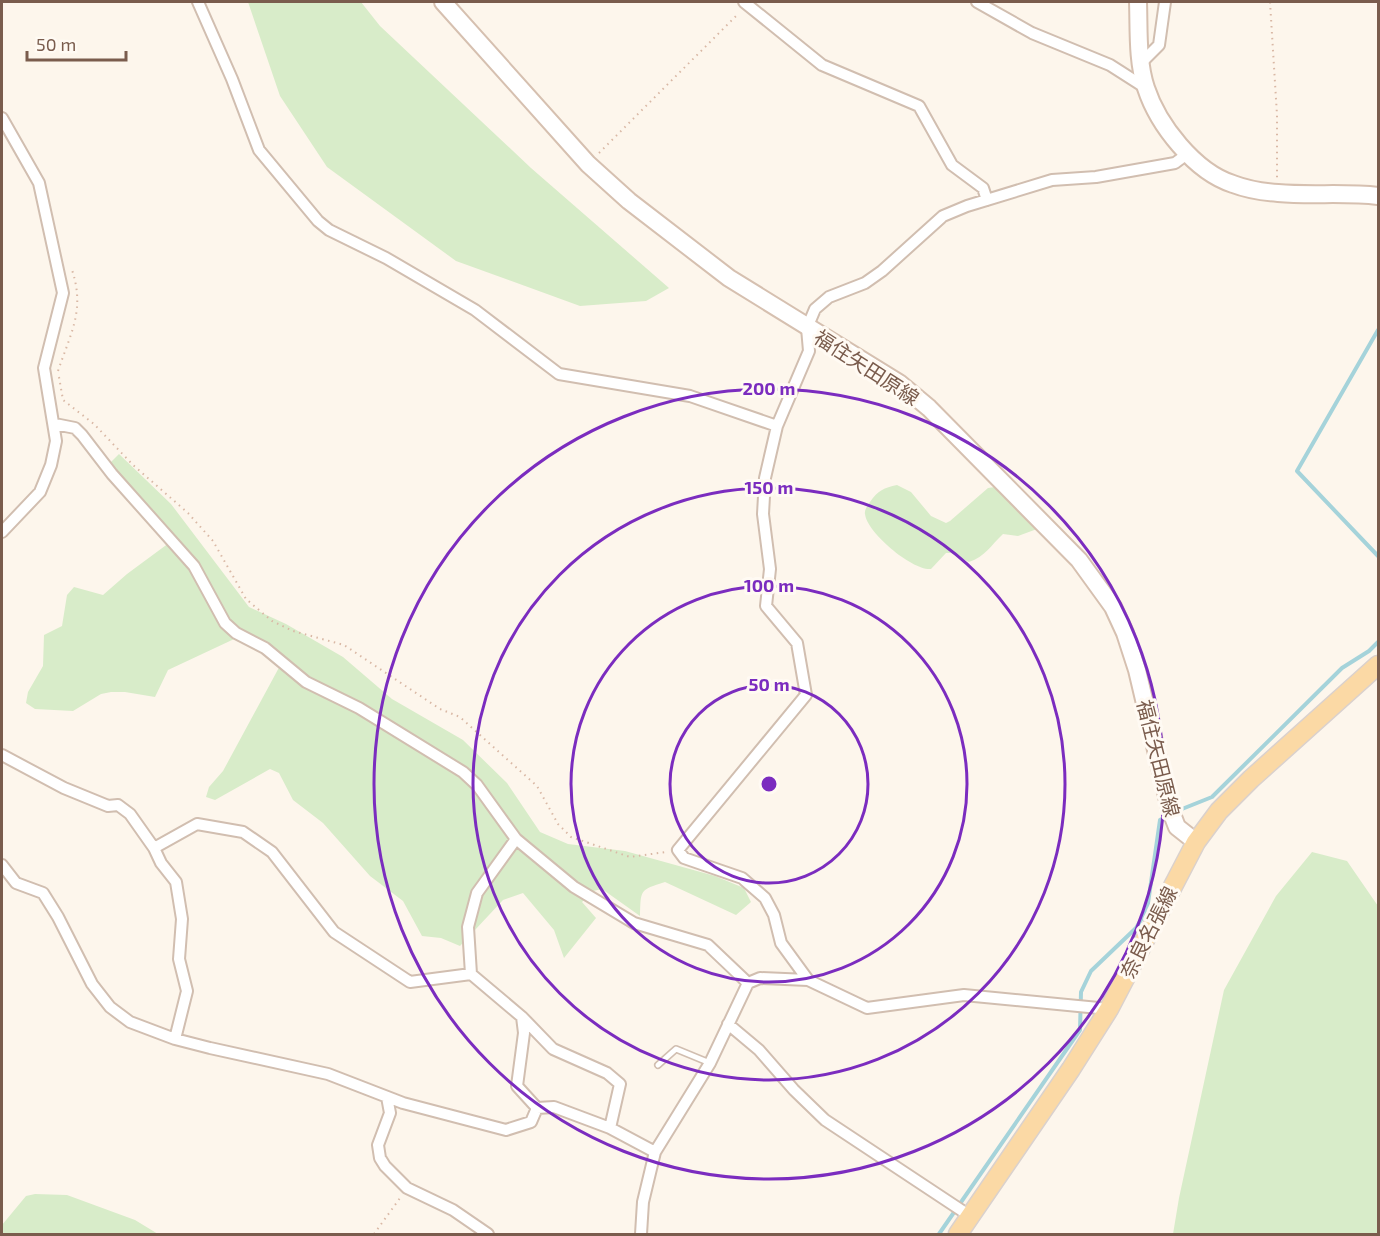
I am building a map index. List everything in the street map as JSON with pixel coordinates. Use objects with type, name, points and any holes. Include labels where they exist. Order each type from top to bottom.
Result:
[{"type":"main road","name":"福住矢田原線","points":[[443,2],[588,164],[629,201],[729,278],[898,383],[928,408],[1079,560],[1113,607],[1125,633],[1137,670],[1172,813],[1177,827],[1196,842]]},
{"type":"main road","points":[[1138,2],[1141,63],[1146,88],[1158,115],[1187,154],[1232,184],[1277,193],[1378,196]]},
{"type":"main road","name":"奈良名張線","points":[[958,1234],[1071,1069],[1109,1009],[1196,842],[1219,811],[1251,779],[1378,665]]},
{"type":"street","points":[[198,2],[259,150],[318,221],[329,230],[386,258],[475,310],[558,374],[690,396],[777,426]]},
{"type":"street","points":[[977,2],[1032,33],[1110,65],[1146,88]]},
{"type":"street","points":[[1141,63],[1159,45],[1165,2]]},
{"type":"street","points":[[746,3],[822,65],[918,106],[952,165],[983,188],[987,200]]},
{"type":"street","points":[[2,118],[39,183],[63,292],[44,368],[55,424],[56,441],[51,465],[40,492],[2,532]]},
{"type":"street","points":[[808,980],[781,943],[774,915],[765,898],[742,878],[684,858],[678,850],[806,695],[797,643],[766,606],[770,569],[763,514],[765,478],[777,426],[809,351],[807,327],[815,309],[829,297],[865,283],[882,271],[943,216],[1052,180],[1096,177],[1175,163],[1187,154]]},
{"type":"street","points":[[55,424],[75,428],[82,435],[112,474],[194,566],[225,623],[236,633],[264,648],[306,682],[359,708],[463,771],[477,785],[516,839],[574,887],[634,923],[708,945],[748,983]]},
{"type":"street","points":[[2,755],[64,788],[108,806],[117,805],[130,814],[176,882],[182,919],[179,959],[187,991],[175,1039]]},
{"type":"street","points":[[154,848],[197,824],[243,832],[272,852],[334,932],[410,982],[471,974]]},
{"type":"street","points":[[516,839],[477,893],[468,927],[471,974],[522,1017],[553,1049],[607,1073],[620,1084],[610,1128]]},
{"type":"street","points":[[2,865],[16,883],[43,893],[58,917],[92,984],[110,1007],[130,1022],[175,1039],[328,1074],[403,1103],[506,1130],[531,1122],[537,1108]]},
{"type":"street","points":[[641,1234],[643,1202],[655,1152],[710,1063],[748,983],[760,978],[808,980],[867,1008],[964,995],[1109,1009]]},
{"type":"street","points":[[522,1017],[524,1033],[517,1086],[537,1108]]},
{"type":"street","points":[[728,1024],[759,1050],[794,1090],[825,1120],[970,1216]]},
{"type":"street","points":[[387,1097],[390,1113],[378,1146],[380,1158],[385,1166],[407,1188],[453,1210],[488,1234]]},
{"type":"street","points":[[537,1108],[554,1107],[610,1128],[655,1152]]},
{"type":"lane","points":[[658,1065],[676,1049],[710,1063]]},
{"type":"path","points":[[1270,2],[1277,115],[1277,193]]},
{"type":"path","points":[[588,164],[746,3]]},
{"type":"path","points":[[69,263],[77,285],[78,315],[58,371],[63,400],[94,424],[133,465],[188,513],[213,542],[246,599],[272,621],[293,631],[344,645],[440,709],[460,717],[537,786],[558,824],[571,837],[630,857],[678,850]]},
{"type":"path","points":[[374,1234],[407,1188]]},
{"type":"green space","points":[[248,2],[361,2],[380,26],[531,168],[669,288],[646,301],[580,306],[456,261],[327,167],[280,96]]},
{"type":"green space","points":[[119,454],[171,504],[249,607],[286,624],[343,657],[392,699],[463,740],[507,783],[540,832],[568,844],[625,851],[715,876],[744,888],[751,902],[736,915],[665,882],[643,892],[640,916],[602,889],[593,891],[582,902],[596,918],[564,958],[554,930],[523,893],[503,900],[460,946],[441,938],[422,936],[403,901],[370,876],[323,823],[293,800],[279,773],[270,769],[215,800],[206,797],[209,787],[223,771],[282,662],[247,633],[168,670],[155,697],[111,692],[101,694],[73,711],[35,709],[26,703],[28,692],[43,666],[44,635],[62,626],[67,595],[74,587],[103,595],[173,540],[114,481],[111,462]]},
{"type":"green space","points":[[897,485],[911,492],[931,516],[946,523],[988,488],[995,487],[1037,529],[1018,536],[1003,534],[975,560],[969,562],[951,553],[946,553],[931,569],[923,568],[913,564],[882,540],[868,522],[865,514],[866,508],[879,492]]},
{"type":"green space","points":[[1312,852],[1347,861],[1378,906],[1378,1234],[1173,1234],[1224,990],[1276,896]]},
{"type":"green space","points":[[67,1195],[135,1220],[158,1234],[2,1234],[2,1225],[26,1196]]},
{"type":"waterway","points":[[1378,330],[1297,471],[1378,556]]},
{"type":"waterway","points":[[1177,811],[1212,797],[1342,668],[1369,651],[1378,642]]},
{"type":"waterway","points":[[939,1234],[1080,1030],[1081,992],[1091,971],[1136,928],[1147,910],[1160,820],[1167,816]]}]
